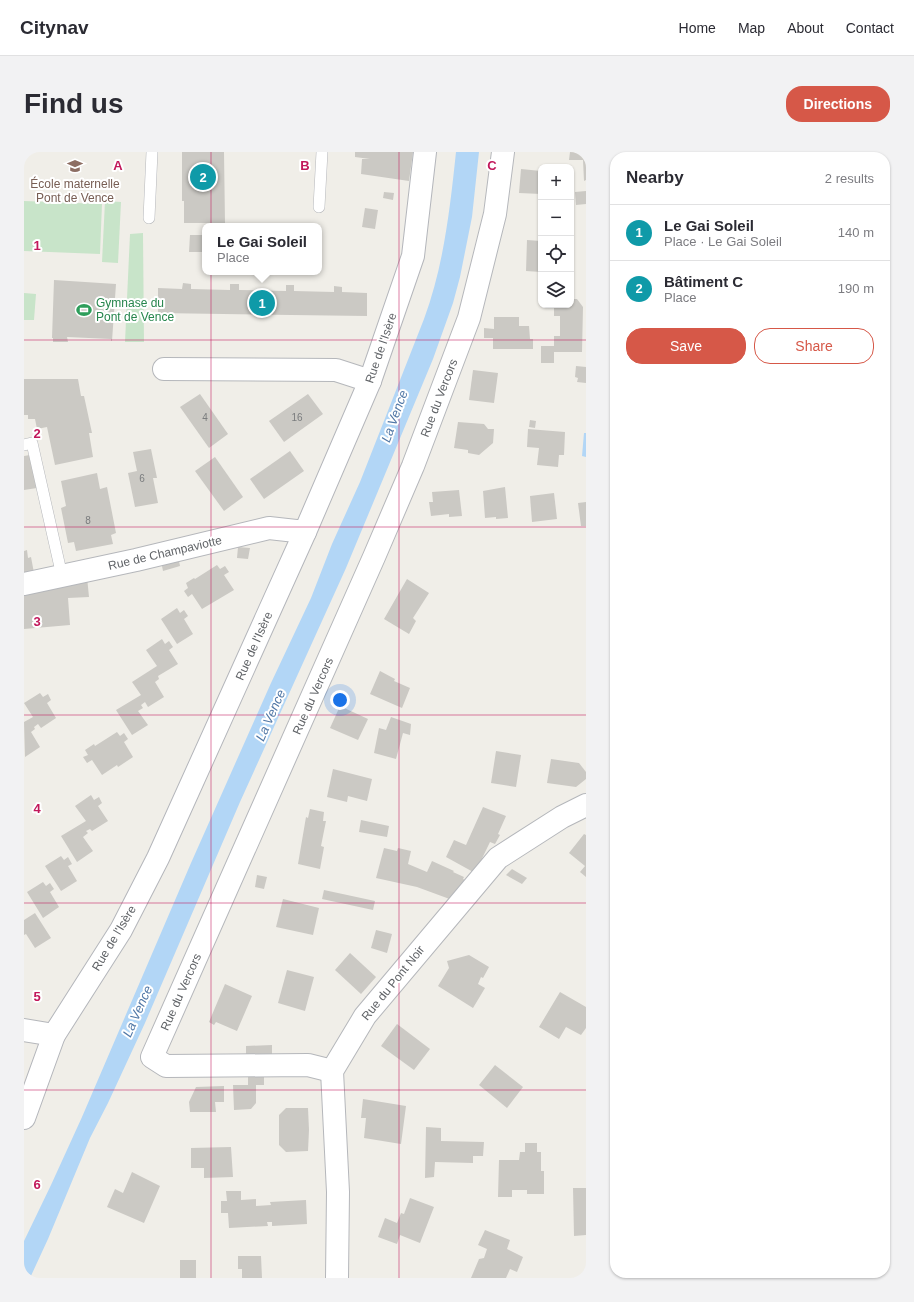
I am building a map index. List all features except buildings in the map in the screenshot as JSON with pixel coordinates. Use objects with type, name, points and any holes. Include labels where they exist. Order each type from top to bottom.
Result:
[{"type":"street","name":"Rue de l'Isère","points":[[24,1118],[54,1035],[121,930],[158,858],[305,532],[370,381],[413,256],[425,152]]},
{"type":"street","name":"Rue du Vercors","points":[[332,1071],[308,1065],[166,1066],[152,1058],[414,464],[469,318],[495,214],[503,152]]},
{"type":"street","points":[[164,370],[336,370],[370,381]]},
{"type":"street","name":"Rue de Champaviotte","points":[[24,584],[136,560],[269,528],[305,532]]},
{"type":"street","name":"Rue du Pont Noir","points":[[332,1071],[365,1016],[498,858],[562,817],[586,805]]},
{"type":"street","points":[[24,1030],[54,1035]]},
{"type":"street","points":[[332,1071],[338,1192],[337,1278]]},
{"type":"lane","points":[[149,218],[152,152]]},
{"type":"lane","points":[[319,207],[322,152]]},
{"type":"lane","points":[[24,445],[32,443],[62,576]]},
{"type":"green space","points":[[24,201],[102,204],[100,254],[24,251]]},
{"type":"green space","points":[[105,201],[121,202],[118,263],[102,262]]},
{"type":"green space","points":[[143,233],[144,342],[125,342],[130,234]]},
{"type":"green space","points":[[24,293],[36,294],[34,320],[24,320]]},
{"type":"water","name":"La Vence","points":[[456,152],[479,152],[472,217],[460,277],[453,303],[433,359],[346,568],[240,802],[145,1023],[90,1138],[30,1278],[24,1278],[24,1241],[82,1117],[191,863],[271,683],[311,598],[332,544],[360,482],[424,319],[437,278],[449,215]]},
{"type":"water","points":[[584,433],[586,433],[586,457],[582,456]]},
{"type":"place","name":"École maternelle Pont de Vence","points":[[75,166]]},
{"type":"place","name":"Bâtiment C","points":[[203,177]]},
{"type":"place","name":"Le Gai Soleil","points":[[262,303]]},
{"type":"place","name":"Gymnase du Pont de Vence","points":[[84,310]]}]
